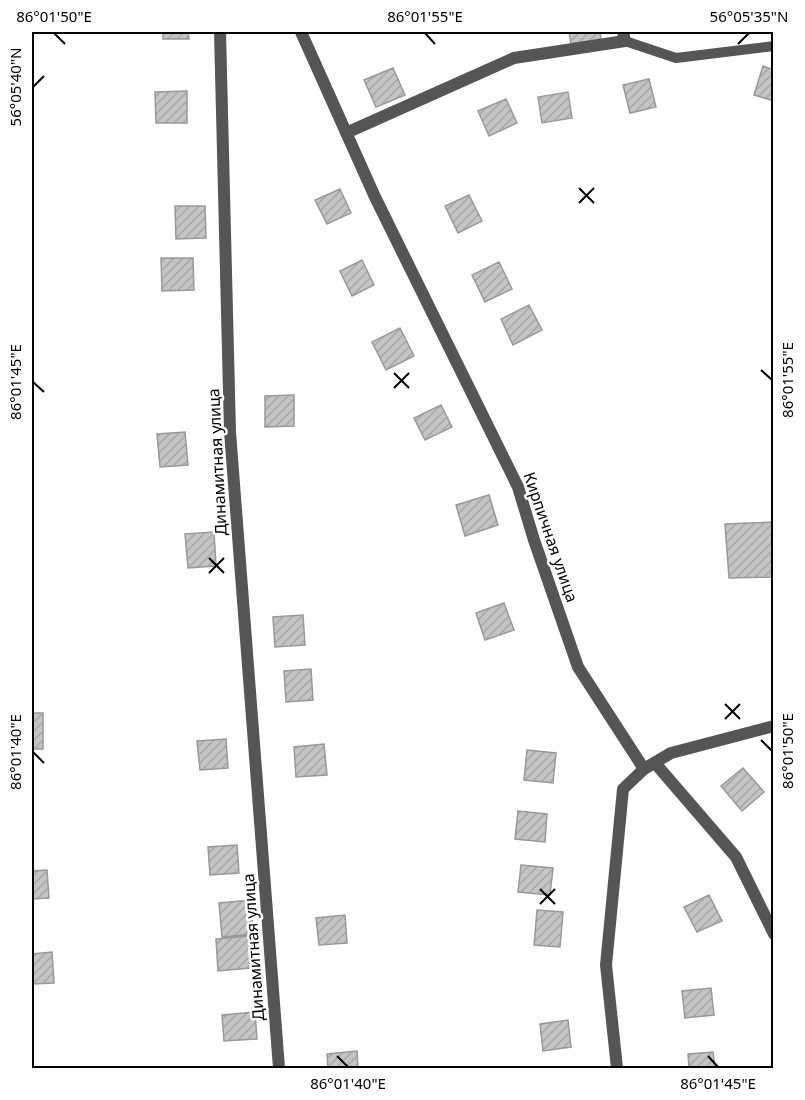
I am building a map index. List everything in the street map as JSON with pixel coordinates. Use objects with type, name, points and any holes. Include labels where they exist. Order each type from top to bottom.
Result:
[{"type":"street","name":"Динамитная улица","points":[[220,32],[230,432],[279,1068]]},
{"type":"street","name":"Кирпичная улица","points":[[301,32],[375,197],[518,487],[578,667],[650,766],[736,857],[774,934]]},
{"type":"street","points":[[346,133],[514,58],[624,36]]},
{"type":"street","points":[[617,1068],[606,965],[623,789],[650,766],[671,753],[774,726]]},
{"type":"lane","points":[[624,36],[676,58],[774,46]]},
{"type":"building","points":[[163,32],[188,32],[189,39],[163,39]]},
{"type":"building","points":[[569,32],[600,32],[601,39],[571,44]]},
{"type":"building","points":[[763,66],[774,70],[774,101],[754,95]]},
{"type":"building","points":[[393,68],[405,95],[376,107],[364,80]]},
{"type":"building","points":[[649,79],[656,107],[630,113],[623,85]]},
{"type":"building","points":[[187,91],[187,123],[156,123],[155,92]]},
{"type":"building","points":[[568,92],[572,118],[542,123],[538,97]]},
{"type":"building","points":[[506,99],[517,123],[489,136],[478,111]]},
{"type":"building","points":[[340,189],[351,213],[327,224],[315,200]]},
{"type":"building","points":[[469,195],[482,221],[458,233],[445,206]]},
{"type":"building","points":[[175,206],[205,206],[206,238],[176,239]]},
{"type":"building","points":[[161,258],[193,258],[194,290],[162,291]]},
{"type":"building","points":[[362,260],[374,285],[352,296],[340,271]]},
{"type":"building","points":[[499,262],[512,289],[485,302],[472,275]]},
{"type":"building","points":[[529,305],[542,330],[513,345],[501,319]]},
{"type":"building","points":[[400,328],[414,356],[386,370],[372,342]]},
{"type":"building","points":[[294,395],[294,426],[265,427],[265,396]]},
{"type":"building","points":[[441,405],[452,427],[425,440],[414,418]]},
{"type":"building","points":[[185,432],[188,465],[160,467],[157,434]]},
{"type":"building","points":[[489,495],[498,525],[465,536],[456,505]]},
{"type":"building","points":[[774,522],[774,577],[729,578],[725,524]]},
{"type":"building","points":[[214,532],[216,566],[188,568],[185,534]]},
{"type":"building","points":[[504,603],[514,630],[485,640],[476,613]]},
{"type":"building","points":[[303,615],[305,645],[275,647],[273,617]]},
{"type":"building","points":[[311,669],[313,700],[286,702],[284,671]]},
{"type":"building","points":[[32,713],[43,713],[43,749],[32,749]]},
{"type":"building","points":[[226,739],[228,768],[200,770],[197,741]]},
{"type":"building","points":[[324,744],[327,775],[296,777],[294,747]]},
{"type":"building","points":[[527,750],[556,753],[553,783],[524,780]]},
{"type":"building","points":[[743,768],[764,792],[742,811],[721,786]]},
{"type":"building","points":[[518,811],[547,814],[545,842],[515,839]]},
{"type":"building","points":[[237,845],[239,873],[210,875],[208,847]]},
{"type":"building","points":[[521,865],[553,868],[550,895],[518,892]]},
{"type":"building","points":[[47,870],[49,898],[32,899],[32,871]]},
{"type":"building","points":[[709,895],[722,921],[697,932],[684,907]]},
{"type":"building","points":[[251,900],[253,934],[222,937],[219,903]]},
{"type":"building","points":[[537,910],[563,912],[560,947],[534,945]]},
{"type":"building","points":[[345,915],[347,943],[319,945],[316,918]]},
{"type":"building","points":[[248,936],[250,968],[218,971],[216,939]]},
{"type":"building","points":[[52,952],[54,983],[32,984],[32,954]]},
{"type":"building","points":[[711,988],[714,1015],[685,1018],[682,991]]},
{"type":"building","points":[[255,1012],[257,1039],[224,1041],[222,1015]]},
{"type":"building","points":[[568,1020],[571,1047],[543,1051],[540,1024]]},
{"type":"building","points":[[357,1051],[358,1068],[328,1068],[327,1054]]},
{"type":"building","points":[[713,1052],[715,1068],[689,1068],[688,1054]]}]
